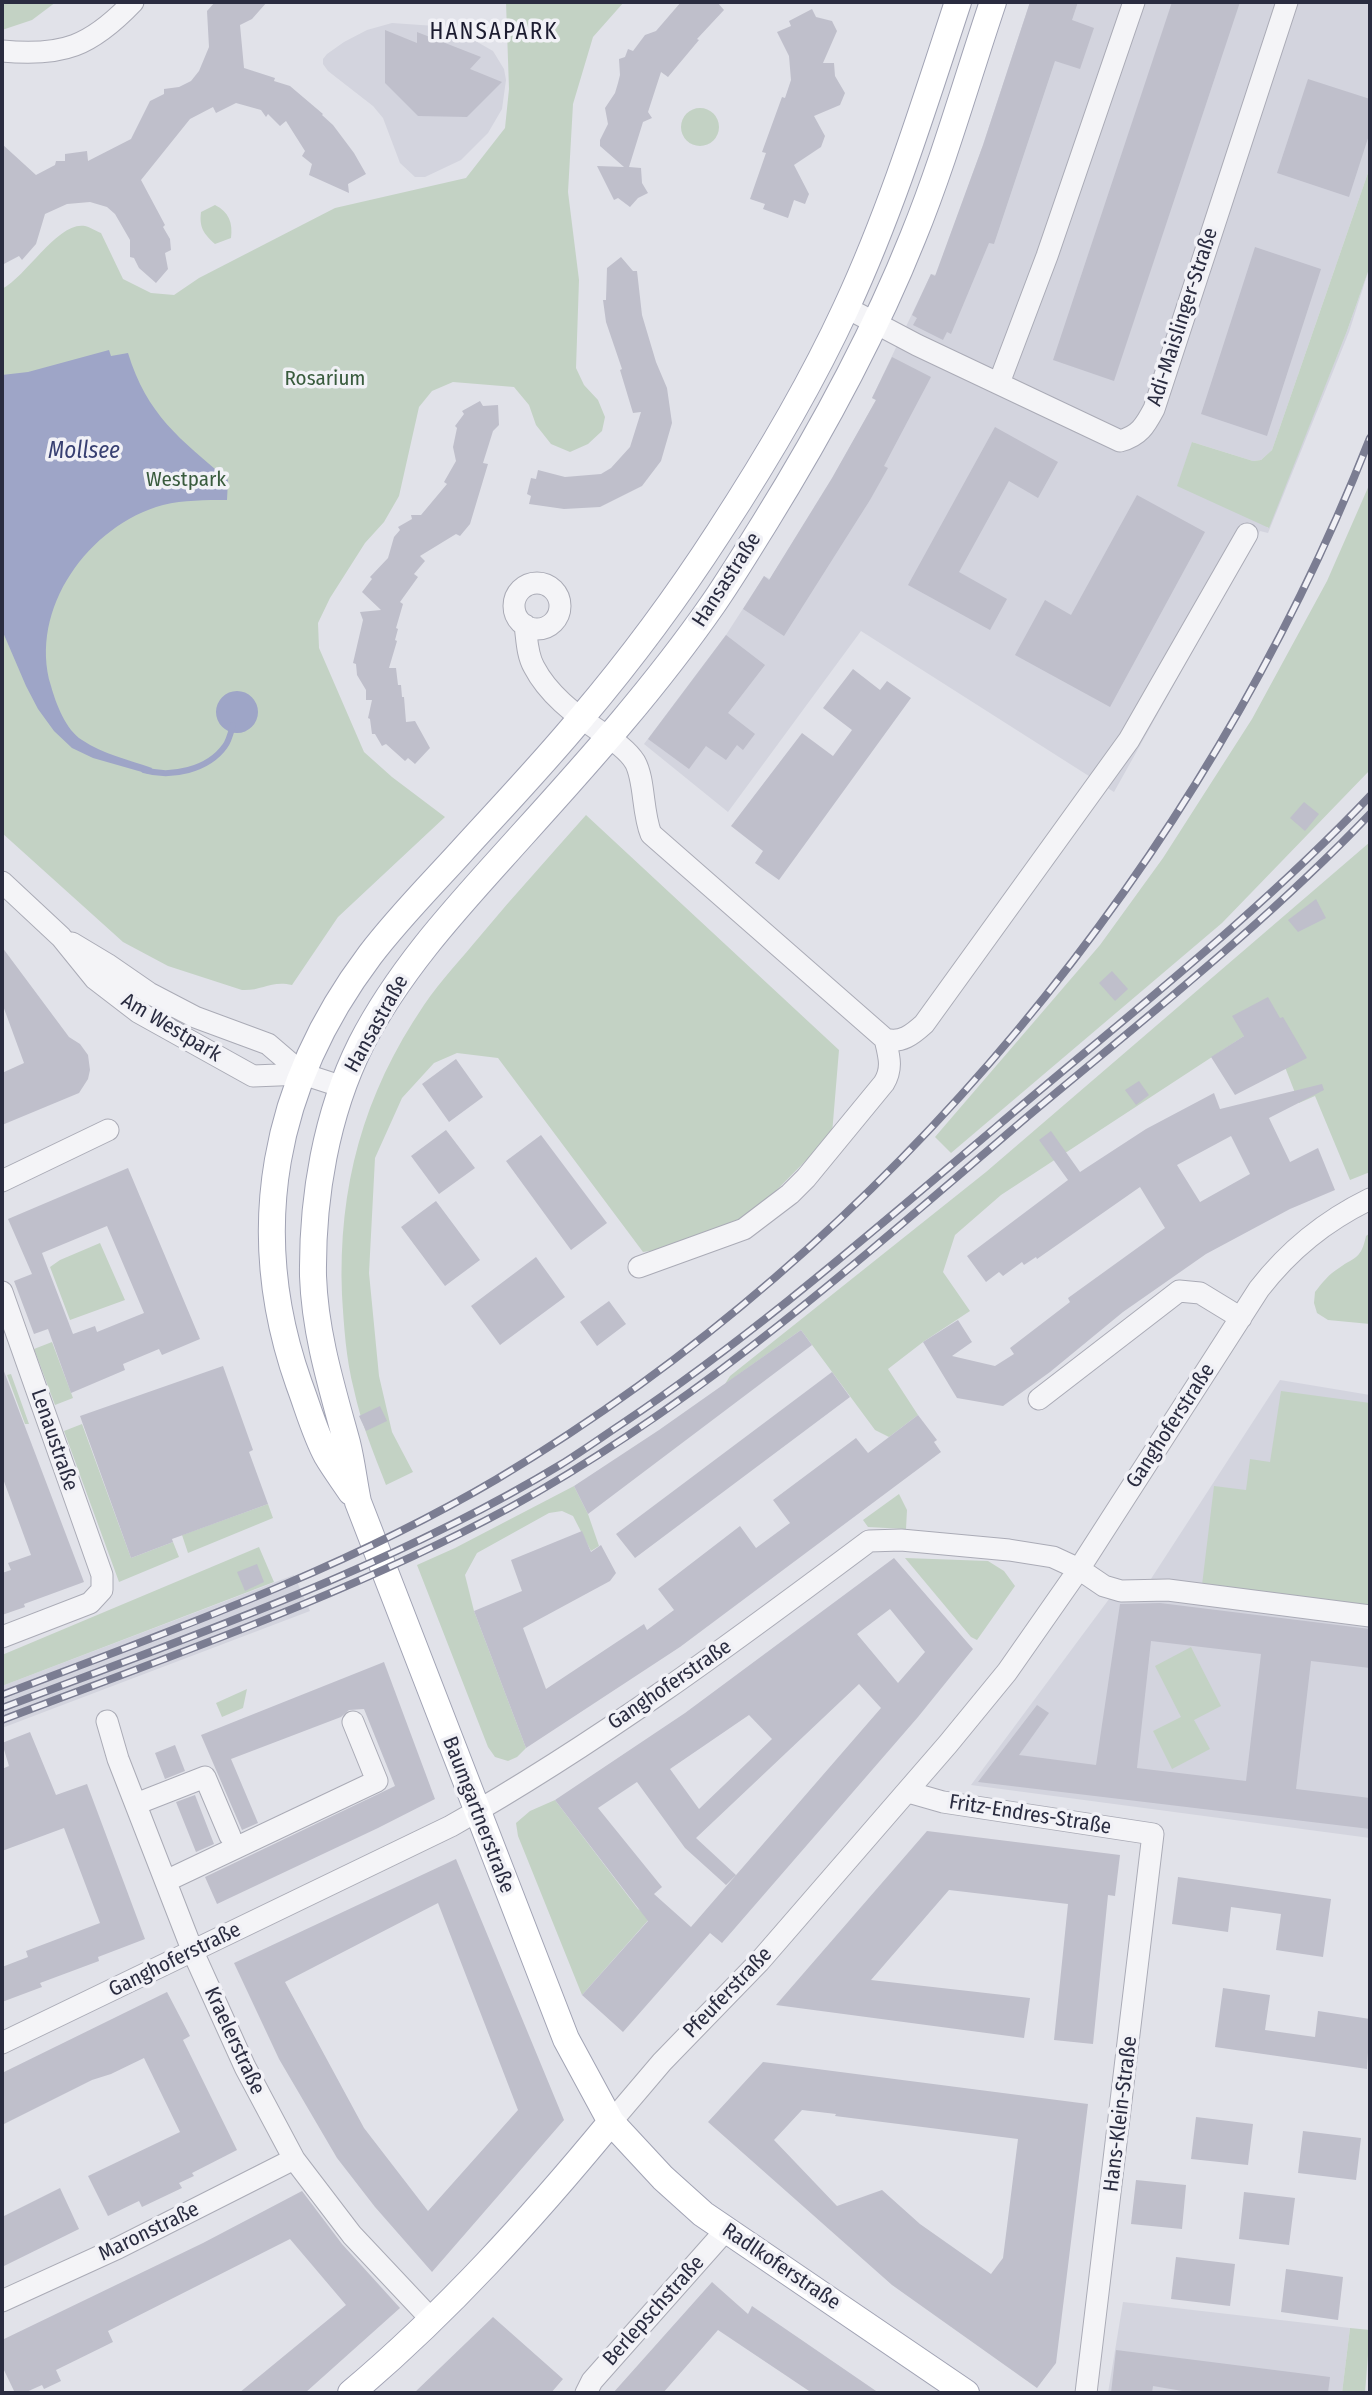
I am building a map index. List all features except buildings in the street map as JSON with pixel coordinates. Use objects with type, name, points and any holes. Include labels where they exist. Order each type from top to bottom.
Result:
[{"type":"main road","name":"Hansastraße","points":[[303,1074],[326,1023],[389,930],[581,719],[665,614],[726,522],[802,397],[846,308],[903,167],[958,2]]},
{"type":"main road","name":"Hansastraße","points":[[343,1087],[362,1043],[407,968],[656,683],[716,601],[802,463],[876,323],[916,230],[993,2]]},
{"type":"main road","name":"Baumgartnerstraße","points":[[303,1074],[281,1138],[276,1170],[270,1246],[276,1300],[288,1352],[326,1454],[358,1502]]},
{"type":"main road","name":"Baumgartnerstraße","points":[[343,1087],[322,1166],[316,1208],[313,1279],[321,1349],[348,1446],[358,1502],[566,2039],[611,2123]]},
{"type":"main road","name":"Radlkoferstraße","points":[[611,2123],[663,2178],[725,2231],[966,2393]]},
{"type":"main road","name":"Pfeuferstraße","points":[[351,2393],[466,2287],[611,2123]]},
{"type":"street","points":[[2,51],[31,52],[74,47],[107,27],[133,2]]},
{"type":"street","points":[[999,383],[1047,256],[1134,2]]},
{"type":"street","name":"Adi-Maislinger-Straße","points":[[846,308],[1120,441],[1135,437],[1154,409],[1287,2]]},
{"type":"street","points":[[525,625],[534,667],[551,690],[581,719],[610,738],[634,761],[639,774],[645,818],[651,834],[886,1040],[895,1042],[912,1034],[924,1024],[1122,750],[1247,534]]},
{"type":"street","name":"Am Westpark","points":[[2,882],[61,937],[94,979],[138,1012],[253,1076],[303,1074],[343,1087]]},
{"type":"street","name":"Am Westpark","points":[[61,937],[149,993],[201,1020],[268,1044],[303,1074]]},
{"type":"street","points":[[639,1267],[744,1229],[790,1194],[884,1083],[890,1073],[886,1040]]},
{"type":"street","points":[[2,1181],[108,1130]]},
{"type":"street","name":"Ganghoferstraße","points":[[2,2043],[477,1812],[701,1666],[869,1541],[1009,1550],[1053,1557],[1079,1569],[1278,1264],[1328,1221],[1370,1199]]},
{"type":"street","points":[[1039,1399],[1179,1291],[1199,1293],[1241,1318]]},
{"type":"street","name":"Lenaustraße","points":[[2,1292],[102,1575],[102,1590],[90,1603],[2,1637]]},
{"type":"street","points":[[1079,1569],[1104,1586],[1121,1591],[1168,1590],[1370,1616]]},
{"type":"street","name":"Pfeuferstraße","points":[[611,2123],[662,2062],[759,1962],[908,1792],[1007,1672],[1079,1569]]},
{"type":"street","name":"Kraelerstraße","points":[[107,1721],[118,1759],[193,1952],[245,2067],[294,2159],[352,2235],[432,2320]]},
{"type":"street","points":[[166,1881],[377,1781],[353,1722]]},
{"type":"street","points":[[136,1804],[205,1777],[230,1836]]},
{"type":"street","name":"Fritz-Endres-Straße","points":[[908,1792],[943,1802],[1153,1834]]},
{"type":"street","name":"Hans-Klein-Straße","points":[[1086,2393],[1153,1834]]},
{"type":"street","name":"Maronstraße","points":[[2,2301],[118,2248],[294,2159]]},
{"type":"street","name":"Berlepschstraße","points":[[586,2393],[592,2381],[725,2231]]},
{"type":"shaded area","points":[[1030,2],[1370,2],[1370,167],[1272,450],[1261,460],[1253,461],[1192,442],[1268,528],[1347,331],[1370,266],[1349,332],[1268,533],[1260,531],[1114,792],[861,631],[728,812],[644,744],[726,635],[764,576],[770,579],[832,479],[876,400],[872,398],[931,274],[936,275],[983,145]]},
{"type":"shaded area","points":[[392,23],[435,26],[465,35],[493,51],[504,69],[506,80],[502,109],[488,133],[461,160],[425,177],[415,177],[400,163],[383,118],[373,106],[328,71],[323,64],[327,54],[344,42],[367,30]]},
{"type":"shaded area","points":[[1280,1380],[1370,1395],[1370,1838],[971,1785],[1118,1587],[1147,1585]]},
{"type":"shaded area","points":[[294,1575],[310,1611],[2,1728],[2,1686]]},
{"type":"shaded area","points":[[1123,2302],[1350,2328],[1342,2393],[1108,2393]]},
{"type":"green space","points":[[2,2],[56,2],[32,20],[2,30]]},
{"type":"green space","name":"Westpark","points":[[506,2],[624,2],[593,37],[573,104],[568,192],[579,280],[576,368],[584,385],[598,400],[605,417],[602,431],[588,444],[570,452],[551,444],[536,425],[529,405],[514,387],[453,382],[432,391],[419,407],[399,496],[384,522],[365,543],[330,598],[318,623],[319,648],[364,752],[445,817],[338,917],[292,985],[278,984],[242,990],[168,966],[123,942],[2,833],[2,289],[22,273],[53,240],[75,227],[85,226],[101,233],[123,279],[151,293],[174,295],[199,278],[335,208],[466,178],[505,128],[509,89]]},
{"type":"green space","points":[[700,108],[714,113],[719,127],[714,141],[700,146],[686,141],[681,127],[686,113]]},
{"type":"green space","points":[[1370,167],[1370,266],[1269,528],[1177,486],[1192,442],[1253,461],[1261,460],[1272,450]]},
{"type":"green space","points":[[215,205],[227,215],[231,223],[231,238],[215,244],[203,230],[201,212]]},
{"type":"green space","points":[[1370,483],[1370,770],[1222,923],[951,1153],[935,1137],[1100,945],[1163,858],[1252,719],[1327,581]]},
{"type":"green space","points":[[586,815],[839,1050],[832,1134],[761,1206],[733,1224],[685,1246],[643,1252],[498,1058],[457,1053],[434,1063],[402,1098],[375,1158],[369,1273],[379,1376],[392,1432],[413,1472],[386,1485],[357,1402],[349,1367],[342,1295],[345,1217],[359,1143],[385,1073],[424,1005],[444,978]]},
{"type":"green space","points":[[1370,842],[1370,1172],[1350,1180],[1315,1096],[1299,1103],[1267,1021],[1001,1195],[955,1235],[943,1272],[970,1311],[888,1369],[918,1415],[889,1437],[875,1430],[801,1330],[725,1384],[730,1376],[986,1172]]},
{"type":"green space","points":[[1370,1233],[1370,1324],[1328,1320],[1317,1313],[1315,1292],[1332,1273],[1357,1256]]},
{"type":"green space","points":[[100,1243],[125,1300],[70,1320],[50,1267]]},
{"type":"green space","points":[[52,1342],[73,1398],[55,1405],[34,1349]]},
{"type":"green space","points":[[11,1374],[29,1424],[25,1424],[7,1375]]},
{"type":"green space","points":[[1281,1391],[1370,1403],[1370,1607],[1202,1585],[1214,1486],[1246,1490],[1250,1459],[1270,1462]]},
{"type":"green space","points":[[82,1424],[131,1558],[173,1542],[179,1557],[119,1582],[64,1431]]},
{"type":"green space","points":[[574,1486],[588,1514],[599,1546],[591,1551],[573,1516],[562,1511],[549,1513],[477,1553],[465,1575],[474,1611],[526,1748],[508,1761],[495,1757],[488,1747],[417,1565]]},
{"type":"green space","points":[[899,1494],[907,1510],[906,1529],[868,1527],[863,1520]]},
{"type":"green space","points":[[268,1504],[273,1518],[188,1553],[182,1535]]},
{"type":"green space","points":[[259,1547],[274,1582],[2,1686],[2,1655]]},
{"type":"green space","points":[[905,1558],[988,1561],[1004,1571],[1015,1586],[977,1640],[971,1637]]},
{"type":"green space","points":[[1191,1647],[1221,1706],[1194,1720],[1210,1749],[1172,1769],[1153,1731],[1181,1717],[1155,1666]]},
{"type":"green space","points":[[247,1689],[243,1708],[222,1717],[216,1703]]},
{"type":"green space","points":[[555,1800],[638,1909],[651,1917],[582,1995],[518,1836],[516,1823],[530,1811]]},
{"type":"green space","points":[[1350,2328],[1370,2330],[1365,2393],[1342,2393]]},
{"type":"water","name":"Mollsee","points":[[109,350],[111,356],[128,353],[136,375],[155,410],[180,438],[228,480],[227,500],[187,501],[163,505],[136,515],[111,531],[89,551],[71,574],[57,600],[48,628],[46,657],[51,686],[66,723],[76,736],[90,745],[152,768],[149,774],[93,758],[72,748],[54,731],[26,686],[2,630],[2,375],[28,372]]},
{"type":"water","points":[[237,691],[252,697],[258,712],[252,727],[237,733],[222,727],[216,712],[222,697]]},
{"type":"waterway","points":[[144,770],[177,772],[209,761],[225,746],[233,725]]},
{"type":"railway","points":[[2,1695],[316,1571],[438,1512],[497,1479],[640,1384],[775,1277],[901,1159],[1018,1030],[1124,892],[1218,747],[1301,595],[1370,438]]},
{"type":"railway","points":[[2,1708],[216,1627],[357,1569],[494,1503],[584,1450],[719,1354],[859,1243],[1234,926],[1326,841],[1370,796]]},
{"type":"railway","points":[[2,1720],[259,1622],[386,1569],[509,1508],[647,1423],[778,1326],[904,1223],[1246,932],[1330,855],[1370,814]]},
{"type":"district","name":"HANSAPARK","points":[[494,33]]},
{"type":"park label","name":"Rosarium","points":[[325,379]]}]
